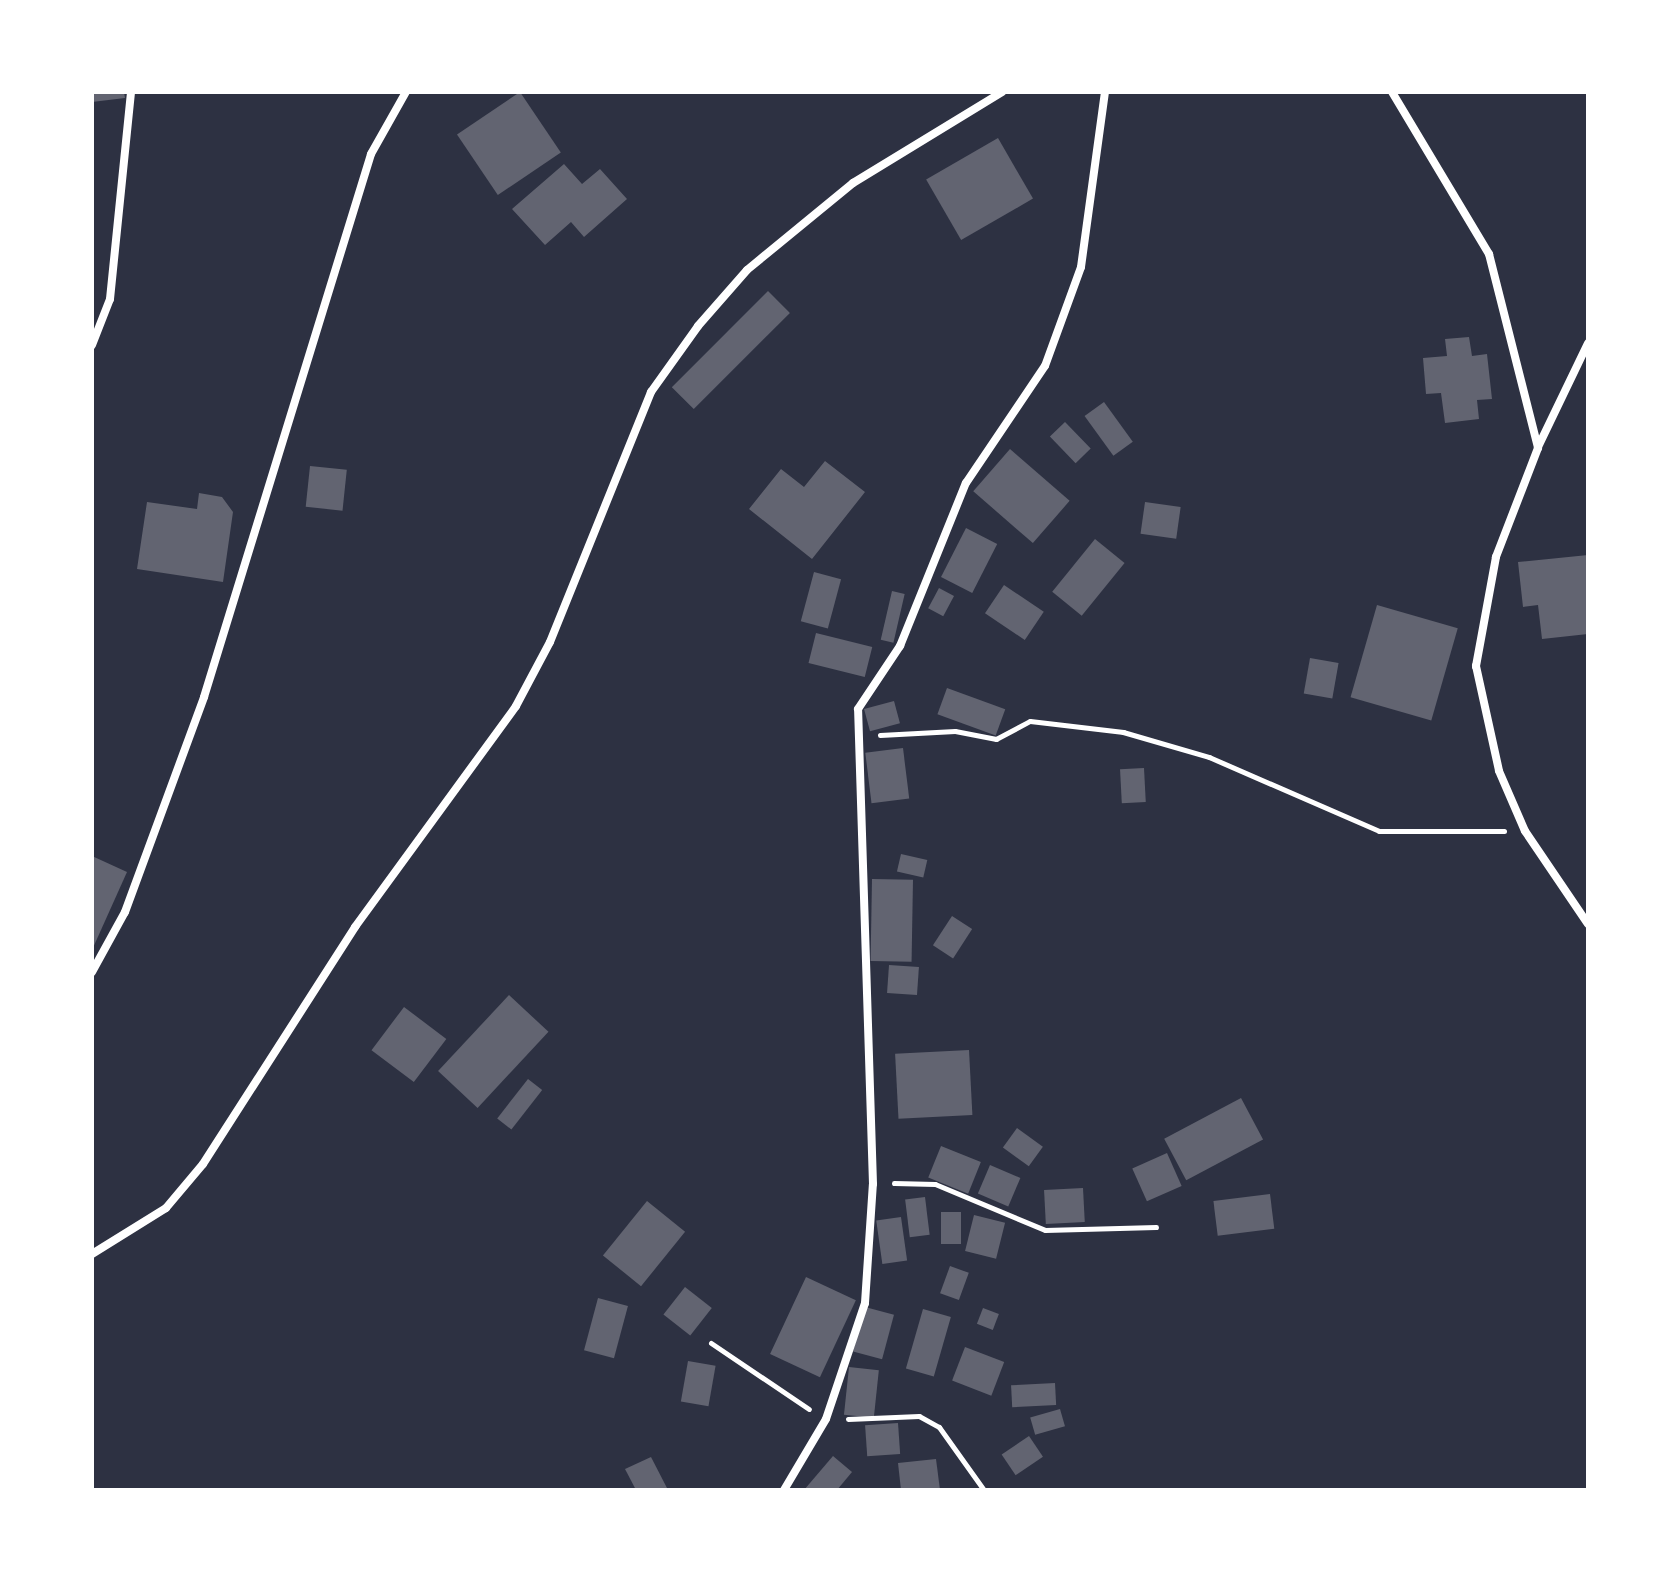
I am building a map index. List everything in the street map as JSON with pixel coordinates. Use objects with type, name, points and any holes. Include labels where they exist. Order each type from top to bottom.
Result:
[{"type":"street","points":[[92,345],[110,299],[131,92]]},
{"type":"street","points":[[92,972],[125,912],[204,697],[371,154],[406,92]]},
{"type":"street","points":[[92,1254],[166,1208],[203,1164],[355,927],[516,706],[550,642],[651,392],[698,326],[747,270],[853,183],[1002,92]]},
{"type":"street","points":[[784,1490],[826,1419],[865,1303],[873,1184],[854,737],[868,685],[900,646],[966,483],[1045,366],[1081,267],[1105,92]]},
{"type":"street","points":[[1392,92],[1489,254],[1538,448]]},
{"type":"street","points":[[1588,343],[1538,448],[1496,557],[1476,666],[1499,771],[1525,831],[1588,924]]},
{"type":"path","points":[[854,737],[955,731],[996,739],[1030,721],[1123,732],[1209,757],[1379,831],[1525,831]]},
{"type":"path","points":[[873,1184],[935,1184],[1020,1213],[1045,1230],[1156,1227]]},
{"type":"path","points":[[711,1343],[826,1419],[919,1416],[939,1427],[984,1490]]},
{"type":"building","points":[[92,92],[124,92],[125,98],[92,102]]},
{"type":"building","points":[[520,92],[561,153],[498,195],[457,134]]},
{"type":"building","points":[[998,138],[1033,199],[961,240],[926,180]]},
{"type":"building","points":[[564,164],[582,184],[600,169],[627,199],[584,237],[571,222],[545,245],[512,209]]},
{"type":"building","points":[[768,291],[790,313],[694,409],[672,387]]},
{"type":"building","points":[[1469,337],[1472,356],[1487,354],[1492,399],[1477,400],[1479,419],[1445,423],[1441,393],[1426,394],[1423,358],[1447,356],[1445,339]]},
{"type":"building","points":[[1104,402],[1133,442],[1113,456],[1085,416]]},
{"type":"building","points":[[1065,422],[1091,449],[1076,463],[1050,437]]},
{"type":"building","points":[[1010,449],[1070,501],[1033,543],[973,491]]},
{"type":"building","points":[[825,461],[865,492],[812,559],[749,509],[781,469],[804,487]]},
{"type":"building","points":[[310,466],[347,470],[343,511],[306,507]]},
{"type":"building","points":[[199,493],[222,497],[233,512],[223,582],[137,569],[147,502],[197,509]]},
{"type":"building","points":[[1145,502],[1181,507],[1176,539],[1141,534]]},
{"type":"building","points":[[966,528],[997,544],[972,593],[941,577]]},
{"type":"building","points":[[1095,539],[1125,563],[1082,616],[1052,592]]},
{"type":"building","points":[[1588,555],[1588,634],[1542,639],[1538,605],[1523,607],[1518,562]]},
{"type":"building","points":[[814,572],[841,579],[828,629],[801,621]]},
{"type":"building","points":[[1004,585],[1044,612],[1025,640],[985,613]]},
{"type":"building","points":[[939,588],[954,596],[943,616],[928,608]]},
{"type":"building","points":[[892,591],[905,594],[893,643],[881,640]]},
{"type":"building","points":[[1377,605],[1458,628],[1431,720],[1351,697]]},
{"type":"building","points":[[816,633],[872,647],[865,677],[809,663]]},
{"type":"building","points":[[1310,658],[1339,663],[1332,698],[1304,693]]},
{"type":"building","points":[[947,688],[1005,709],[996,736],[937,714]]},
{"type":"building","points":[[894,701],[900,723],[870,731],[864,709]]},
{"type":"building","points":[[903,748],[909,799],[871,803],[865,753]]},
{"type":"building","points":[[1144,768],[1146,802],[1122,803],[1120,769]]},
{"type":"building","points":[[901,854],[927,860],[923,878],[897,872]]},
{"type":"building","points":[[92,856],[127,872],[92,950]]},
{"type":"building","points":[[872,879],[913,880],[912,962],[871,961]]},
{"type":"building","points":[[952,916],[972,929],[953,958],[933,945]]},
{"type":"building","points":[[889,965],[919,967],[917,995],[887,993]]},
{"type":"building","points":[[509,995],[548,1032],[478,1108],[438,1071]]},
{"type":"building","points":[[404,1007],[446,1039],[414,1082],[372,1050]]},
{"type":"building","points":[[969,1050],[972,1115],[899,1119],[895,1054]]},
{"type":"building","points":[[528,1079],[542,1090],[511,1129],[497,1118]]},
{"type":"building","points":[[1241,1098],[1263,1139],[1186,1180],[1164,1139]]},
{"type":"building","points":[[1017,1128],[1043,1147],[1029,1166],[1003,1147]]},
{"type":"building","points":[[941,1146],[981,1162],[968,1194],[928,1178]]},
{"type":"building","points":[[1167,1153],[1182,1186],[1147,1201],[1132,1168]]},
{"type":"building","points":[[990,1165],[1020,1178],[1008,1206],[978,1194]]},
{"type":"building","points":[[1083,1188],[1085,1222],[1046,1224],[1044,1190]]},
{"type":"building","points":[[1270,1194],[1274,1229],[1218,1236],[1213,1201]]},
{"type":"building","points":[[925,1197],[930,1235],[910,1237],[905,1199]]},
{"type":"building","points":[[647,1201],[685,1232],[641,1286],[603,1255]]},
{"type":"building","points":[[941,1212],[961,1212],[961,1244],[941,1244]]},
{"type":"building","points":[[974,1215],[1005,1223],[996,1259],[965,1251]]},
{"type":"building","points":[[901,1217],[907,1261],[882,1264],[876,1220]]},
{"type":"building","points":[[950,1266],[969,1273],[959,1300],[940,1293]]},
{"type":"building","points":[[806,1277],[856,1300],[820,1377],[770,1354]]},
{"type":"building","points":[[685,1287],[712,1308],[690,1336],[663,1315]]},
{"type":"building","points":[[598,1298],[628,1306],[614,1358],[584,1350]]},
{"type":"building","points":[[865,1307],[894,1315],[882,1359],[853,1351]]},
{"type":"building","points":[[983,1308],[999,1314],[993,1330],[977,1324]]},
{"type":"building","points":[[923,1309],[951,1317],[934,1377],[906,1369]]},
{"type":"building","points":[[965,1347],[1004,1362],[991,1396],[952,1381]]},
{"type":"building","points":[[688,1361],[716,1366],[708,1406],[681,1401]]},
{"type":"building","points":[[849,1367],[879,1370],[874,1418],[844,1415]]},
{"type":"building","points":[[1055,1383],[1056,1405],[1012,1407],[1011,1385]]},
{"type":"building","points":[[1060,1409],[1065,1426],[1035,1435],[1030,1418]]},
{"type":"building","points":[[898,1423],[900,1454],[867,1456],[865,1425]]},
{"type":"building","points":[[1029,1436],[1043,1457],[1016,1475],[1002,1454]]},
{"type":"building","points":[[833,1456],[852,1472],[837,1490],[804,1490]]},
{"type":"building","points":[[651,1457],[668,1490],[636,1490],[625,1469]]},
{"type":"building","points":[[936,1459],[940,1490],[901,1490],[898,1463]]}]
